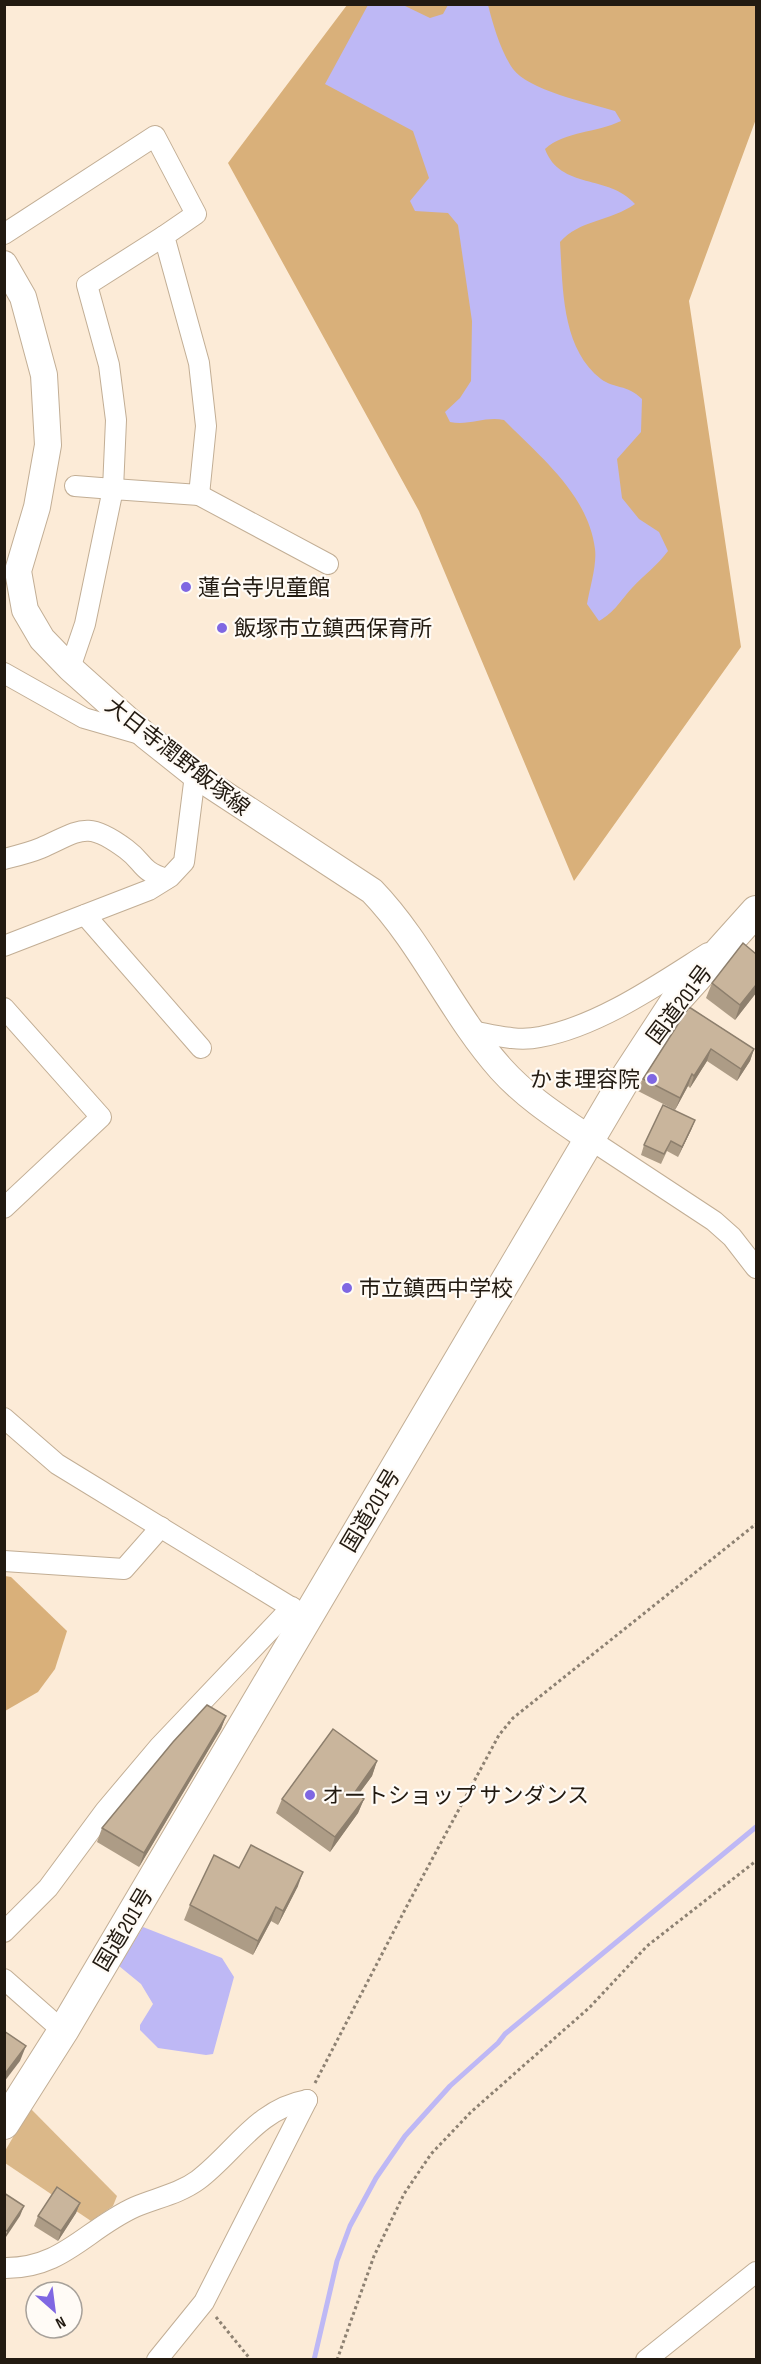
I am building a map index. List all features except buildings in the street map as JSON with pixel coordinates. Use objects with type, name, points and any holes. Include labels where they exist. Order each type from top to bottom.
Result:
[{"type":"highway","name":"国道201号","points":[[4,2124],[63,2031],[299,1612],[591,1140],[628,1074],[677,999],[741,943],[756,911]]},
{"type":"main road","name":"大日寺潤野飯塚線","points":[[4,264],[23,297],[44,375],[48,445],[37,507],[18,571],[25,610],[42,639],[70,668],[146,736],[195,775],[372,891],[390,909],[472,1031],[501,1069],[535,1102],[591,1140]]},
{"type":"street","points":[[4,234],[155,136],[196,214],[87,285],[109,365],[117,420],[113,489],[86,624],[70,668]]},
{"type":"street","points":[[164,236],[199,363],[206,426],[200,495]]},
{"type":"street","points":[[75,486],[200,495],[328,564]]},
{"type":"street","points":[[4,673],[84,718],[146,736]]},
{"type":"street","points":[[4,946],[149,890],[166,879],[184,862],[195,775]]},
{"type":"street","points":[[4,859],[40,848],[81,829],[102,834],[127,850],[148,873],[166,879]]},
{"type":"street","points":[[85,915],[201,1048]]},
{"type":"street","points":[[472,1031],[511,1039],[539,1038],[561,1031],[632,1001],[741,943]]},
{"type":"street","points":[[4,1008],[101,1117],[4,1208]]},
{"type":"street","points":[[591,1140],[714,1221],[732,1237],[756,1268]]},
{"type":"street","points":[[4,1418],[57,1464],[299,1612],[159,1747],[105,1811],[48,1888],[4,1932]]},
{"type":"street","points":[[4,1562],[124,1569],[161,1527]]},
{"type":"street","points":[[4,1979],[63,2031]]},
{"type":"street","points":[[4,2268],[25,2269],[52,2260],[76,2247],[119,2216],[198,2180],[263,2118],[294,2102],[307,2100]]},
{"type":"street","points":[[157,2360],[204,2302],[307,2100]]},
{"type":"street","points":[[646,2360],[756,2272]]},
{"type":"path","points":[[307,2100],[409,1902],[500,1735],[513,1718],[756,1524]]},
{"type":"path","points":[[337,2360],[375,2256],[404,2194],[431,2154],[471,2112],[590,2007],[647,1946],[756,1861]]},
{"type":"path","points":[[204,2302],[251,2360]]},
{"type":"shaded area","points":[[347,5],[756,5],[756,119],[689,301],[741,647],[574,881],[419,511],[228,163]]},
{"type":"shaded area","points":[[368,5],[403,5],[430,18],[443,14],[448,5],[488,5],[505,55],[521,77],[560,95],[615,111],[621,121],[571,135],[545,149],[552,162],[562,171],[573,177],[612,189],[635,204],[626,210],[576,229],[560,242],[567,316],[578,351],[601,379],[631,391],[642,399],[641,432],[617,459],[622,498],[639,519],[659,532],[668,551],[613,610],[599,621],[587,604],[595,555],[591,529],[573,494],[547,463],[504,420],[490,419],[457,423],[450,422],[445,412],[460,398],[471,381],[472,321],[458,225],[448,213],[415,211],[410,201],[429,178],[413,131],[325,84]]},
{"type":"shaded area","points":[[5,1576],[11,1577],[67,1631],[55,1669],[38,1692],[5,1711]]},
{"type":"shaded area","points":[[143,1927],[222,1958],[234,1977],[213,2054],[158,2048],[140,2030],[140,2025],[153,2004],[141,1984],[119,1966]]},
{"type":"shaded area","points":[[30,2108],[117,2196],[113,2206],[91,2221],[5,2163],[5,2151]]},
{"type":"waterway","points":[[314,2360],[337,2261],[350,2226],[376,2178],[405,2136],[450,2086],[505,2034],[756,1827]]},
{"type":"place","name":"蓮台寺児童館","points":[[186,587]]},
{"type":"place","name":"飯塚市立鎮西保育所","points":[[222,628]]},
{"type":"place","name":"かま理容院","points":[[652,1079]]},
{"type":"place","name":"市立鎮西中学校","points":[[347,1288]]},
{"type":"place","name":"オートショップ サンダンス","points":[[310,1795]]}]
